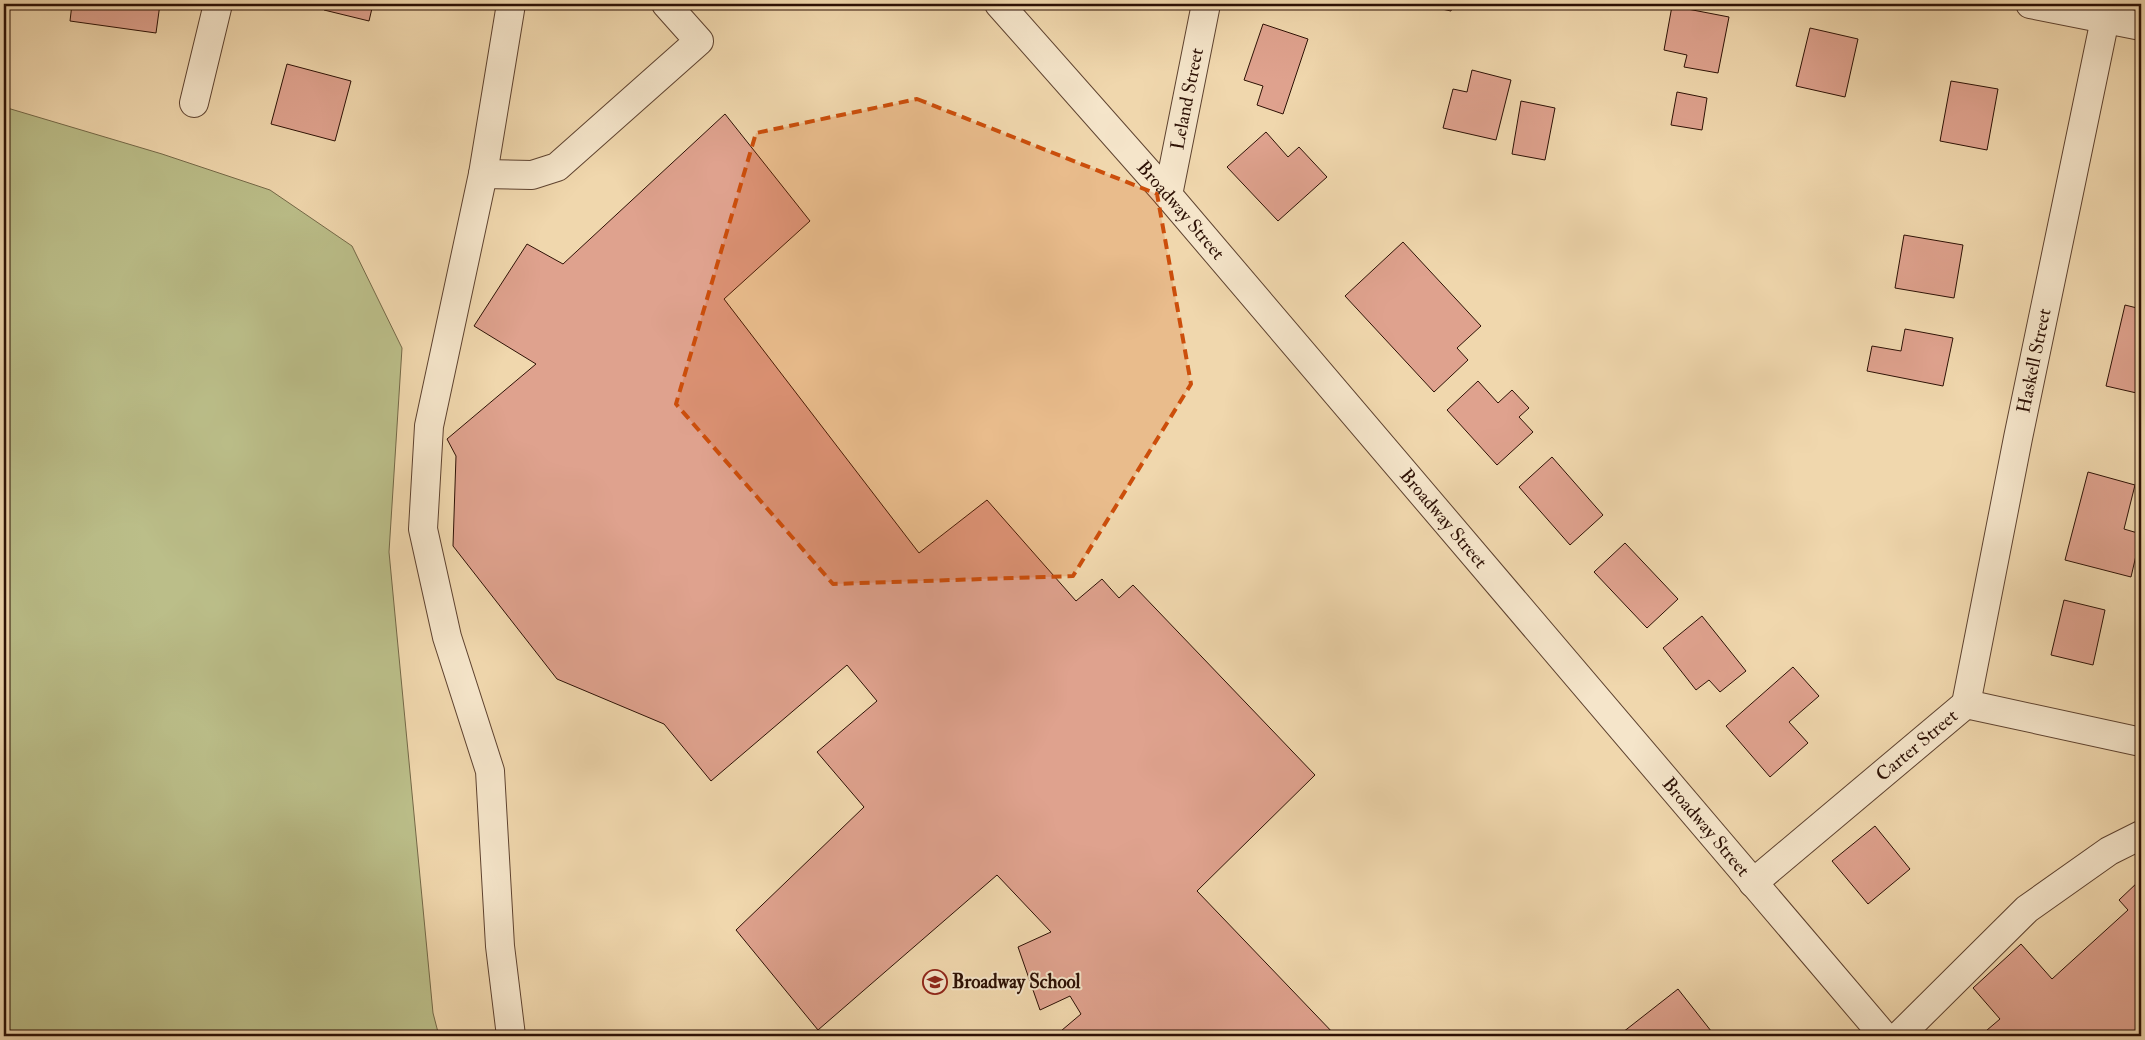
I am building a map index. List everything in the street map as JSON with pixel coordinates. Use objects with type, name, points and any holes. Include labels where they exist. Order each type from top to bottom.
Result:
[{"type":"street","points":[[194,103],[218,4]]},
{"type":"street","points":[[510,4],[482,174],[429,426],[423,529],[447,637],[490,770],[500,946],[511,1036]]},
{"type":"street","points":[[482,174],[532,175],[557,167],[699,41],[666,4]]},
{"type":"street","name":"Broadway Street","points":[[999,4],[1168,195],[1884,1036]]},
{"type":"street","name":"Leland Street","points":[[1168,195],[1206,4]]},
{"type":"street","points":[[2030,4],[2141,26]]},
{"type":"street","name":"Haskell Street","points":[[1966,704],[2018,438],[2105,19]]},
{"type":"street","name":"Carter Street","points":[[1753,883],[1966,704],[2141,742]]},
{"type":"street","points":[[1899,1036],[2027,909],[2109,851],[2141,835]]},
{"type":"highlighted area","points":[[917,99],[1157,194],[1191,384],[1073,576],[833,584],[676,404],[756,133]]},
{"type":"green space","points":[[4,107],[162,154],[270,190],[352,246],[402,348],[389,552],[433,1013],[439,1036],[4,1036]]},
{"type":"building","points":[[72,4],[160,4],[156,33],[70,21]]},
{"type":"building","points":[[325,4],[373,4],[369,21],[324,10]]},
{"type":"building","points":[[1419,4],[1453,4],[1451,11]]},
{"type":"building","points":[[1672,6],[1729,17],[1718,73],[1684,67],[1687,55],[1664,50]]},
{"type":"building","points":[[1263,24],[1308,39],[1283,114],[1257,105],[1263,86],[1244,80]]},
{"type":"building","points":[[1810,28],[1858,39],[1845,97],[1796,86]]},
{"type":"building","points":[[287,64],[351,81],[335,141],[271,124]]},
{"type":"building","points":[[1472,70],[1511,80],[1496,140],[1443,128],[1453,89],[1467,92]]},
{"type":"building","points":[[1951,81],[1998,89],[1987,150],[1940,141]]},
{"type":"building","points":[[1677,92],[1707,98],[1702,130],[1671,125]]},
{"type":"building","points":[[1521,101],[1555,108],[1545,160],[1512,154]]},
{"type":"building","points":[[725,114],[810,221],[724,299],[919,553],[987,500],[1076,601],[1102,579],[1119,598],[1133,585],[1315,775],[1197,891],[1336,1036],[1055,1036],[1081,1014],[1070,996],[1040,1010],[1018,947],[1051,932],[997,875],[818,1030],[736,930],[864,807],[817,752],[877,701],[847,665],[711,781],[664,724],[557,679],[453,546],[456,456],[447,439],[536,364],[474,326],[527,244],[563,264]]},
{"type":"building","points":[[1266,132],[1288,157],[1299,147],[1327,177],[1278,221],[1227,167]]},
{"type":"building","points":[[1904,235],[1963,245],[1954,298],[1895,288]]},
{"type":"building","points":[[1403,242],[1481,326],[1457,348],[1468,360],[1434,392],[1345,296]]},
{"type":"building","points":[[2125,305],[2141,309],[2141,394],[2106,386]]},
{"type":"building","points":[[1905,329],[1953,338],[1943,386],[1867,371],[1872,346],[1901,351]]},
{"type":"building","points":[[1478,381],[1498,403],[1512,390],[1529,408],[1519,417],[1533,432],[1497,465],[1447,410]]},
{"type":"building","points":[[1552,457],[1603,515],[1570,545],[1519,487]]},
{"type":"building","points":[[2088,472],[2135,485],[2124,529],[2141,534],[2131,577],[2065,560]]},
{"type":"building","points":[[1625,543],[1678,599],[1647,628],[1594,572]]},
{"type":"building","points":[[2064,600],[2105,610],[2093,665],[2051,655]]},
{"type":"building","points":[[1702,616],[1746,671],[1720,692],[1709,680],[1696,690],[1663,648]]},
{"type":"building","points":[[1793,667],[1819,696],[1789,722],[1808,743],[1770,777],[1726,726]]},
{"type":"building","points":[[1875,826],[1910,869],[1868,904],[1832,861]]},
{"type":"building","points":[[2139,881],[2141,883],[2141,1036],[1980,1036],[2000,1019],[1973,988],[2021,944],[2052,979],[2128,910],[2119,900]]},
{"type":"building","points":[[1678,989],[1715,1036],[1618,1036]]},
{"type":"place","name":"Broadway School","points":[[935,982]]}]
